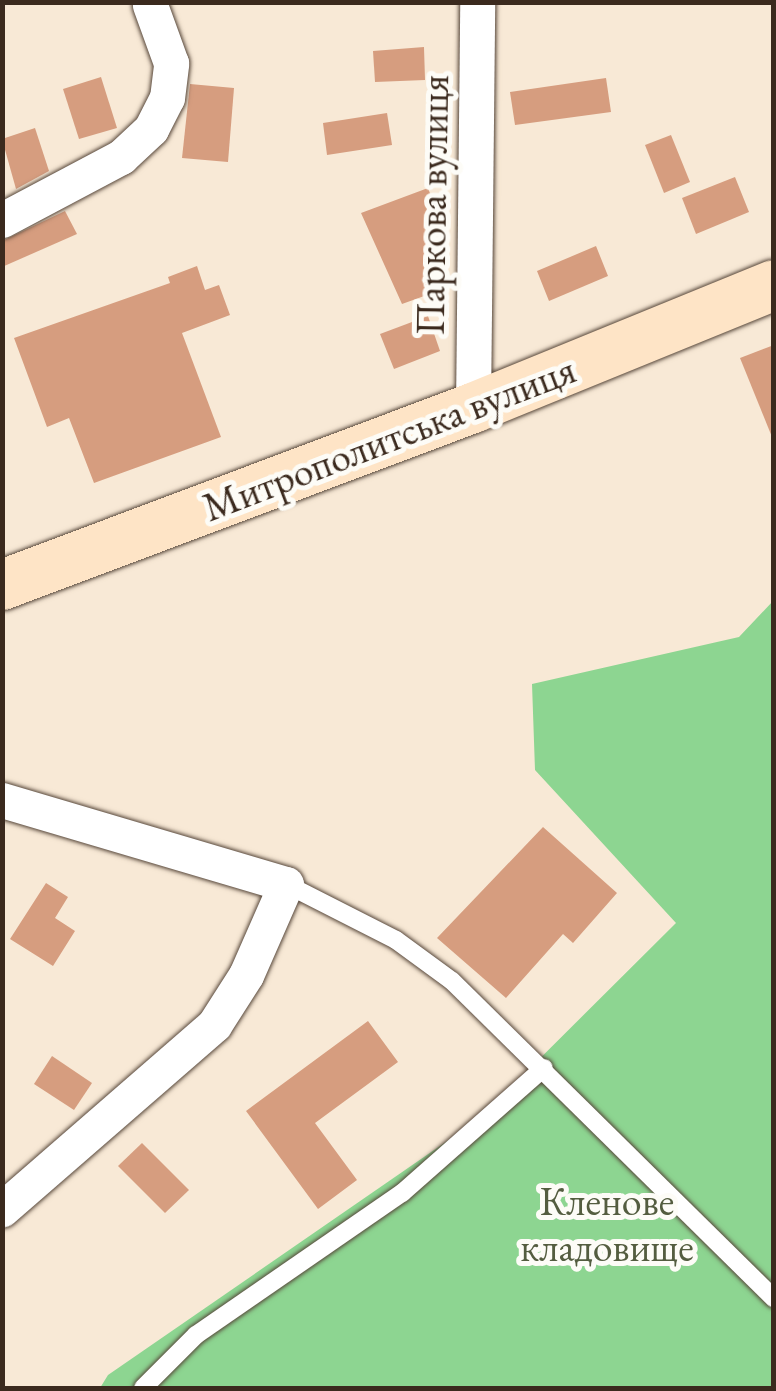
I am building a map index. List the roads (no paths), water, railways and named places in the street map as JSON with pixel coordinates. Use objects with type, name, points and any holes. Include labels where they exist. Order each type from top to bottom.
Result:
[{"type":"main road","name":"Митрополитська вулиця","points":[[2,585],[472,408],[774,285]]},
{"type":"street","name":"Паркова вулиця","points":[[472,408],[477,2]]},
{"type":"street","points":[[2,220],[121,157],[151,130],[167,98],[171,63],[150,6]]},
{"type":"street","points":[[2,800],[286,884],[246,974],[214,1025],[2,1208]]},
{"type":"lane","points":[[286,884],[396,940],[452,982],[544,1068],[774,1298]]},
{"type":"lane","points":[[143,1388],[196,1335],[402,1193],[544,1068]]},
{"type":"park label","name":"Кленове кладовище","points":[[607,1224]]}]
